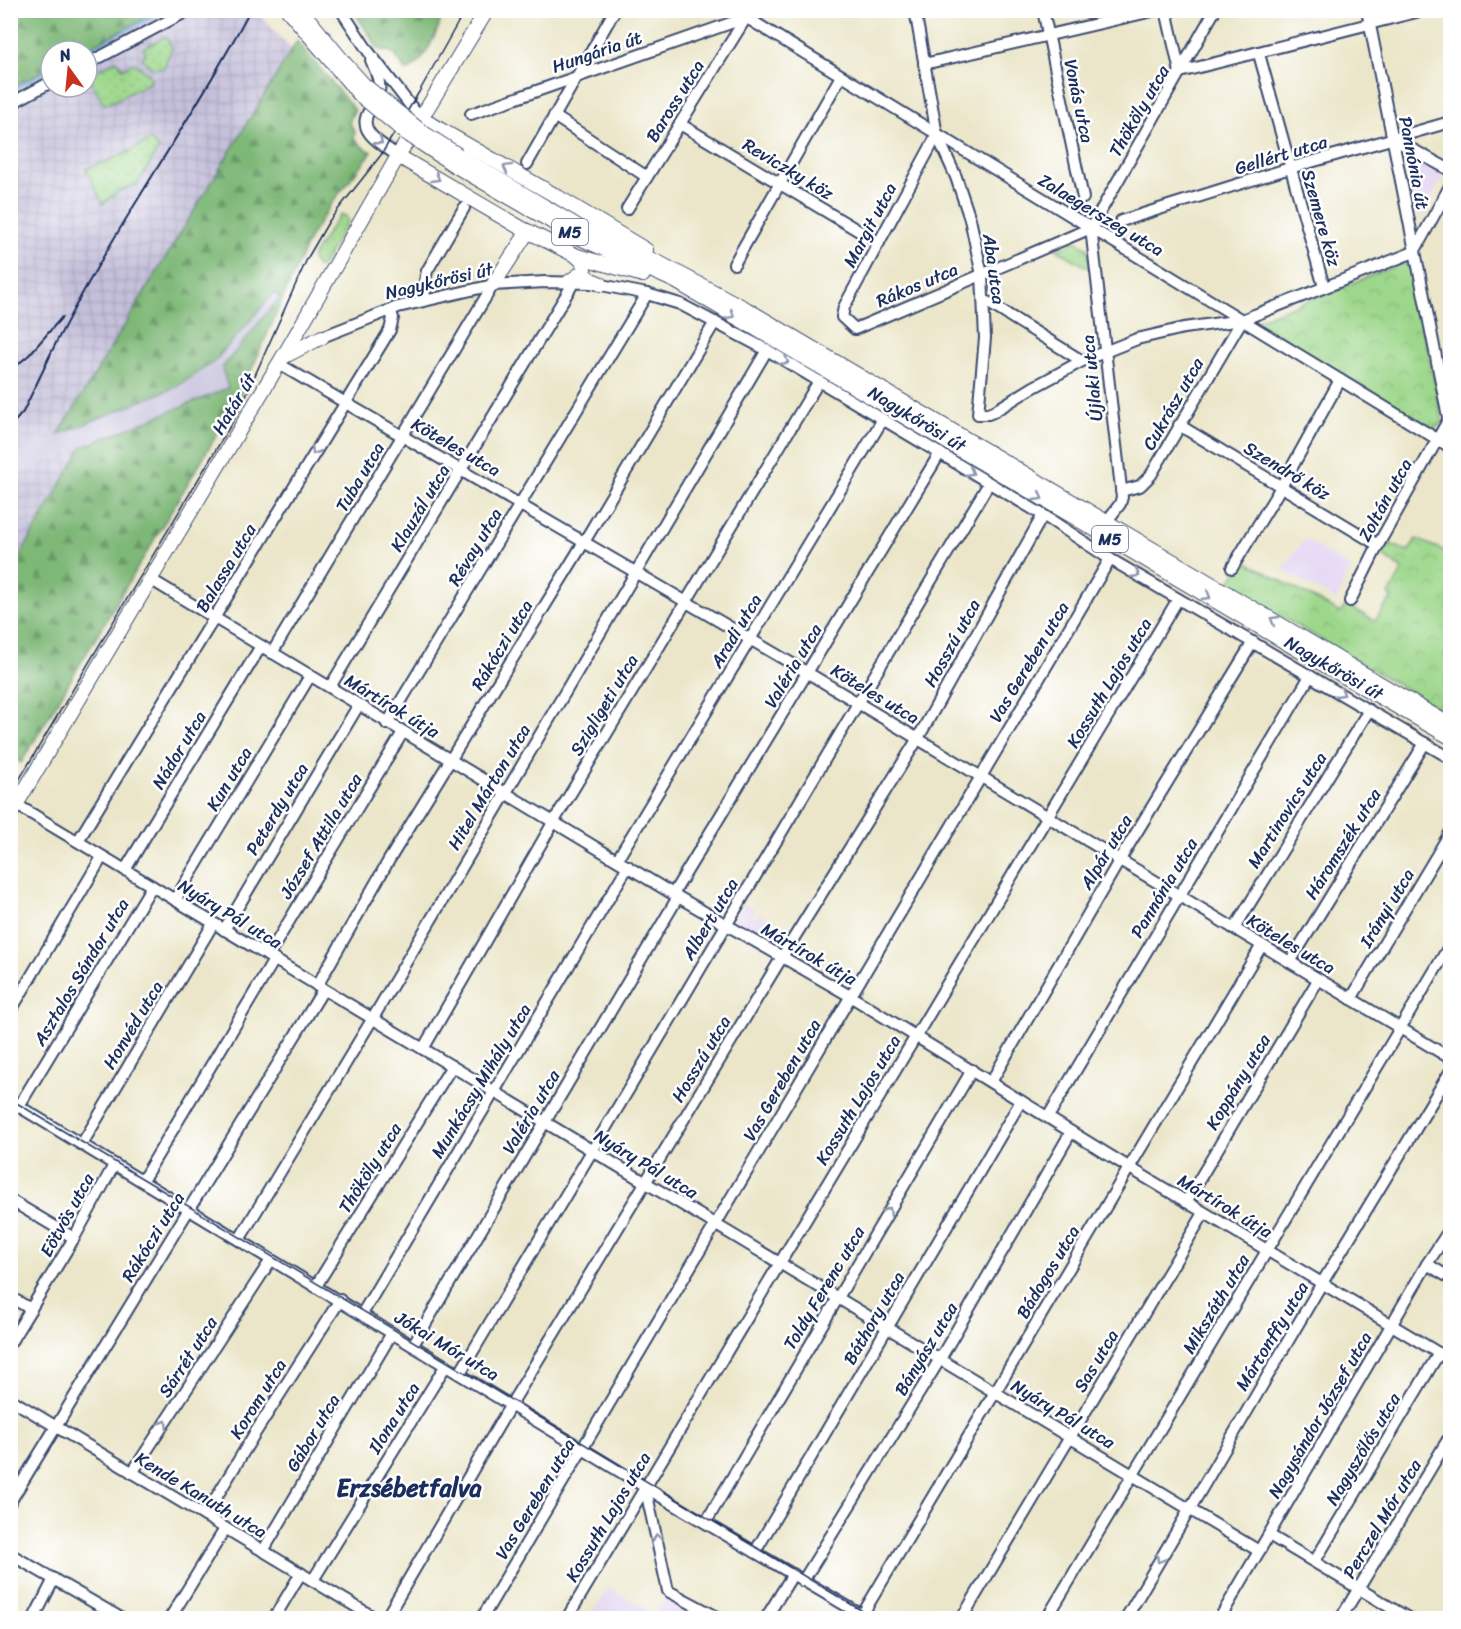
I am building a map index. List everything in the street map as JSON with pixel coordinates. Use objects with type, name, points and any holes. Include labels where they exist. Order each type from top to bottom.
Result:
[{"type":"main road","name":"M5","points":[[288,10],[362,89],[422,132],[456,160]]},
{"type":"main road","name":"M5","points":[[301,10],[346,65],[362,89]]},
{"type":"main road","name":"Határ út","points":[[14,810],[281,360],[420,118],[487,10]]},
{"type":"main road","points":[[420,118],[611,228],[643,248],[661,264]]},
{"type":"main road","points":[[398,156],[530,232],[577,256],[632,270],[690,291]]},
{"type":"main road","name":"Nagykőrösi út","points":[[456,160],[579,226],[661,264],[746,309],[1450,725]]},
{"type":"main road","name":"Nagykőrösi út","points":[[456,160],[560,227],[660,274],[690,291],[1250,622],[1450,737]]},
{"type":"main road","points":[[493,285],[525,236],[530,232]]},
{"type":"main road","points":[[577,256],[583,262],[575,279],[589,279],[601,284]]},
{"type":"main road","points":[[299,329],[311,338],[322,337]]},
{"type":"main road","points":[[281,360],[322,337]]},
{"type":"street","points":[[99,58],[189,10]]},
{"type":"street","points":[[341,10],[368,51],[420,118]]},
{"type":"street","points":[[527,164],[615,10]]},
{"type":"street","name":"Zalaegerszeg utca","points":[[734,10],[748,14],[841,76],[1450,447]]},
{"type":"street","name":"Hungária út","points":[[471,114],[748,14],[768,10]]},
{"type":"street","name":"Aba utca","points":[[915,10],[937,135],[956,177],[970,219],[981,275],[985,338],[978,414],[993,412],[1082,361]]},
{"type":"street","name":"Vonás utca","points":[[1043,10],[1083,198]]},
{"type":"street","points":[[924,64],[1157,10]]},
{"type":"street","points":[[1166,10],[1180,72],[1259,54],[1424,10]]},
{"type":"street","name":"Thököly utca","points":[[1091,228],[1215,10]]},
{"type":"street","name":"Pannónia út","points":[[1367,10],[1414,252],[1450,421]]},
{"type":"street","name":"Baross utca","points":[[627,209],[748,14]]},
{"type":"street","points":[[368,51],[379,87],[376,100],[366,117],[366,126],[372,136],[398,156]]},
{"type":"street","name":"Szemere köz","points":[[1259,54],[1324,287]]},
{"type":"street","points":[[734,264],[841,76]]},
{"type":"street","points":[[10,104],[39,88]]},
{"type":"street","points":[[555,116],[647,177]]},
{"type":"street","name":"Gellért utca","points":[[1121,221],[1290,168],[1450,122]]},
{"type":"street","name":"Reviczky köz","points":[[680,124],[879,243]]},
{"type":"street","name":"Margit utca","points":[[855,329],[842,317],[844,307],[937,135]]},
{"type":"street","points":[[1393,139],[1450,170]]},
{"type":"street","points":[[984,300],[1082,361],[1137,339],[1184,328],[1242,320],[1414,252],[1450,186]]},
{"type":"street","points":[[425,300],[424,285],[427,271],[464,208]]},
{"type":"street","name":"Rákos utca","points":[[855,329],[1091,228]]},
{"type":"street","name":"Újlaki utca","points":[[1091,228],[1121,491],[1120,504],[1107,521]]},
{"type":"street","name":"Nagykőrösi út","points":[[322,337],[390,310],[425,300],[493,285],[575,279]]},
{"type":"street","name":"Klauzál utca","points":[[330,687],[575,279]]},
{"type":"street","name":"Nagykőrösi út","points":[[601,284],[680,304],[767,350],[1043,515],[1110,559],[1450,758]]},
{"type":"street","name":"Tuba utca","points":[[272,653],[493,285]]},
{"type":"street","name":"Révay utca","points":[[387,724],[646,294]]},
{"type":"street","name":"Balassa utca","points":[[78,841],[390,330],[393,318],[390,310]]},
{"type":"street","name":"Cukrász utca","points":[[1121,491],[1146,482],[1242,320]]},
{"type":"street","name":"Rákóczi utca","points":[[10,1502],[189,1209],[320,988],[389,860],[584,542],[715,322]]},
{"type":"street","name":"Hitel Márton utca","points":[[239,1240],[373,1018],[767,350]]},
{"type":"street","name":"Köteles utca","points":[[281,360],[345,401],[808,673],[1450,1058]]},
{"type":"street","points":[[1232,568],[1281,487],[1340,380]]},
{"type":"street","name":"Szigligeti utca","points":[[423,1049],[554,821],[819,381]]},
{"type":"street","name":"Aradi utca","points":[[617,860],[882,419]]},
{"type":"street","name":"Zoltán utca","points":[[1350,601],[1378,545],[1437,439],[1450,421]]},
{"type":"street","name":"Szendrő köz","points":[[1179,425],[1378,545]]},
{"type":"street","name":"Valéria utca","points":[[413,1345],[675,895],[940,453]]},
{"type":"street","name":"Albert utca","points":[[460,1373],[989,483]]},
{"type":"street","name":"Hosszú utca","points":[[386,1618],[512,1404],[782,957],[917,740],[1043,515]]},
{"type":"street","name":"Vas Gereben utca","points":[[482,1618],[1110,559]]},
{"type":"street","name":"Mártírok útja","points":[[150,579],[330,687],[387,724],[554,821],[725,925],[850,996],[1204,1213],[1450,1360]]},
{"type":"street","name":"Kossuth Lajos utca","points":[[568,1618],[1178,598]]},
{"type":"street","name":"Alpár utca","points":[[991,1082],[1119,861],[1253,642]]},
{"type":"street","name":"Nádor utca","points":[[125,870],[261,646]]},
{"type":"street","name":"Kun utca","points":[[175,900],[310,676]]},
{"type":"street","name":"Pannónia utca","points":[[1048,1117],[1310,676]]},
{"type":"street","name":"Peterdy utca","points":[[224,930],[358,706]]},
{"type":"street","name":"Martinovics utca","points":[[1234,929],[1369,710]]},
{"type":"street","name":"József Attila utca","points":[[142,1181],[403,732]]},
{"type":"street","name":"Háromszék utca","points":[[1290,962],[1425,742]]},
{"type":"street","name":"Nyáry Pál utca","points":[[14,810],[78,841],[1259,1551]]},
{"type":"street","name":"Irányi utca","points":[[1351,999],[1450,833]]},
{"type":"street","points":[[10,1012],[102,857]]},
{"type":"street","name":"Munkácsy Mihály utca","points":[[362,1314],[628,866]]},
{"type":"street","name":"Asztalos Sándor utca","points":[[15,1104],[152,886]]},
{"type":"street","name":"Honvéd utca","points":[[82,1144],[213,924]]},
{"type":"street","name":"Bádogos utca","points":[[865,1617],[995,1392],[1262,945]]},
{"type":"street","name":"Mikszáth utca","points":[[1047,1618],[1450,945]]},
{"type":"street","name":"Koppány utca","points":[[1186,1202],[1318,980]]},
{"type":"street","name":"Thököly utca","points":[[316,1286],[452,1066]]},
{"type":"street","name":"Toldy Ferenc utca","points":[[706,1522],[972,1070]]},
{"type":"street","name":"Mártonffy utca","points":[[1125,1618],[1322,1283],[1450,1072]]},
{"type":"street","name":"Báthory utca","points":[[755,1552],[1021,1101]]},
{"type":"street","name":"Jókai Mór utca","points":[[15,1104],[865,1617]]},
{"type":"street","name":"Bányász utca","points":[[803,1581],[940,1359],[1071,1132]]},
{"type":"street","name":"Eötvös utca","points":[[10,1343],[74,1238],[114,1165]]},
{"type":"street","points":[[10,1200],[74,1238]]},
{"type":"street","name":"Sas utca","points":[[962,1618],[1204,1213]]},
{"type":"street","name":"Nagysándor József utca","points":[[1220,1618],[1450,1228]]},
{"type":"street","name":"Sárrét utca","points":[[132,1473],[271,1260]]},
{"type":"street","points":[[1427,1264],[1450,1278]]},
{"type":"street","points":[[10,1297],[31,1310]]},
{"type":"street","name":"Korom utca","points":[[206,1516],[255,1433],[340,1300]]},
{"type":"street","name":"Gábor utca","points":[[262,1551],[392,1333]]},
{"type":"street","name":"Nagyszőlős utca","points":[[1315,1561],[1439,1353]]},
{"type":"street","name":"Ilona utca","points":[[313,1580],[446,1365]]},
{"type":"street","name":"Kende Kanuth utca","points":[[10,1399],[375,1618]]},
{"type":"street","name":"Perczel Mór utca","points":[[1341,1618],[1450,1436]]},
{"type":"street","points":[[645,1486],[668,1591],[719,1618]]},
{"type":"street","points":[[170,1618],[225,1529]]},
{"type":"street","points":[[1269,1535],[1408,1618]]},
{"type":"street","points":[[10,1554],[120,1618]]},
{"type":"street","points":[[274,1618],[301,1573]]},
{"type":"street","points":[[766,1618],[793,1574]]},
{"type":"street","points":[[34,1618],[54,1579]]},
{"type":"shaded area","points":[[160,11],[260,11],[258,13],[292,50],[58,435],[11,454],[10,88],[39,73],[39,99],[99,99],[99,42]]},
{"type":"shaded area","points":[[1406,151],[1445,173],[1420,218]]},
{"type":"shaded area","points":[[274,293],[280,297],[222,368],[228,388],[11,475],[11,454],[130,406],[215,361]]},
{"type":"shaded area","points":[[82,447],[11,572],[11,475]]},
{"type":"shaded area","points":[[1305,539],[1351,568],[1336,600],[1282,570]]},
{"type":"shaded area","points":[[744,903],[754,909],[751,916],[757,919],[760,914],[771,920],[768,926],[773,929],[777,923],[788,930],[778,947],[734,921]]},
{"type":"shaded area","points":[[609,1587],[655,1615],[668,1594],[708,1618],[590,1618]]},
{"type":"green space","points":[[11,10],[160,11],[99,42],[99,39],[39,39],[39,73],[11,88]]},
{"type":"green space","points":[[354,11],[443,11],[430,46],[418,63],[405,71],[394,53],[378,49]]},
{"type":"green space","points":[[166,36],[172,48],[164,68],[152,68],[141,58],[146,55],[143,48]]},
{"type":"green space","points":[[297,41],[355,110],[349,122],[355,132],[354,138],[372,152],[331,204],[310,237],[240,396],[21,763],[11,756],[11,572],[82,447],[228,388],[222,368],[280,297],[274,293],[215,361],[178,386],[58,435]]},
{"type":"green space","points":[[117,60],[123,69],[133,63],[150,75],[151,82],[104,104],[99,95],[99,69]]},
{"type":"green space","points":[[150,140],[159,148],[138,184],[119,191],[103,204],[86,169],[125,154]]},
{"type":"green space","points":[[341,215],[346,216],[348,221],[323,265],[318,268],[311,258]]},
{"type":"green space","points":[[1076,241],[1088,248],[1090,269],[1056,249]]},
{"type":"green space","points":[[1403,263],[1411,268],[1443,423],[1433,429],[1255,321]]},
{"type":"green space","points":[[1416,539],[1450,553],[1450,687],[1438,708],[1227,585],[1245,561],[1340,613],[1346,605],[1375,621],[1392,597],[1389,595],[1403,569],[1381,555],[1389,543],[1408,552]]},
{"type":"waterway","points":[[99,45],[166,10]]},
{"type":"waterway","points":[[10,91],[39,76]]},
{"type":"tram line","points":[[10,795],[239,411],[307,259],[329,221],[381,155],[465,10]]},
{"type":"tram line","points":[[10,1099],[874,1618]]},
{"type":"railway","points":[[46,363],[94,273],[226,55],[250,10]]},
{"type":"railway","points":[[10,371],[29,355],[62,317]]},
{"type":"railway","points":[[10,427],[23,412],[50,356]]},
{"type":"district","name":"Erzsébetfalva","points":[[409,1488]]}]
